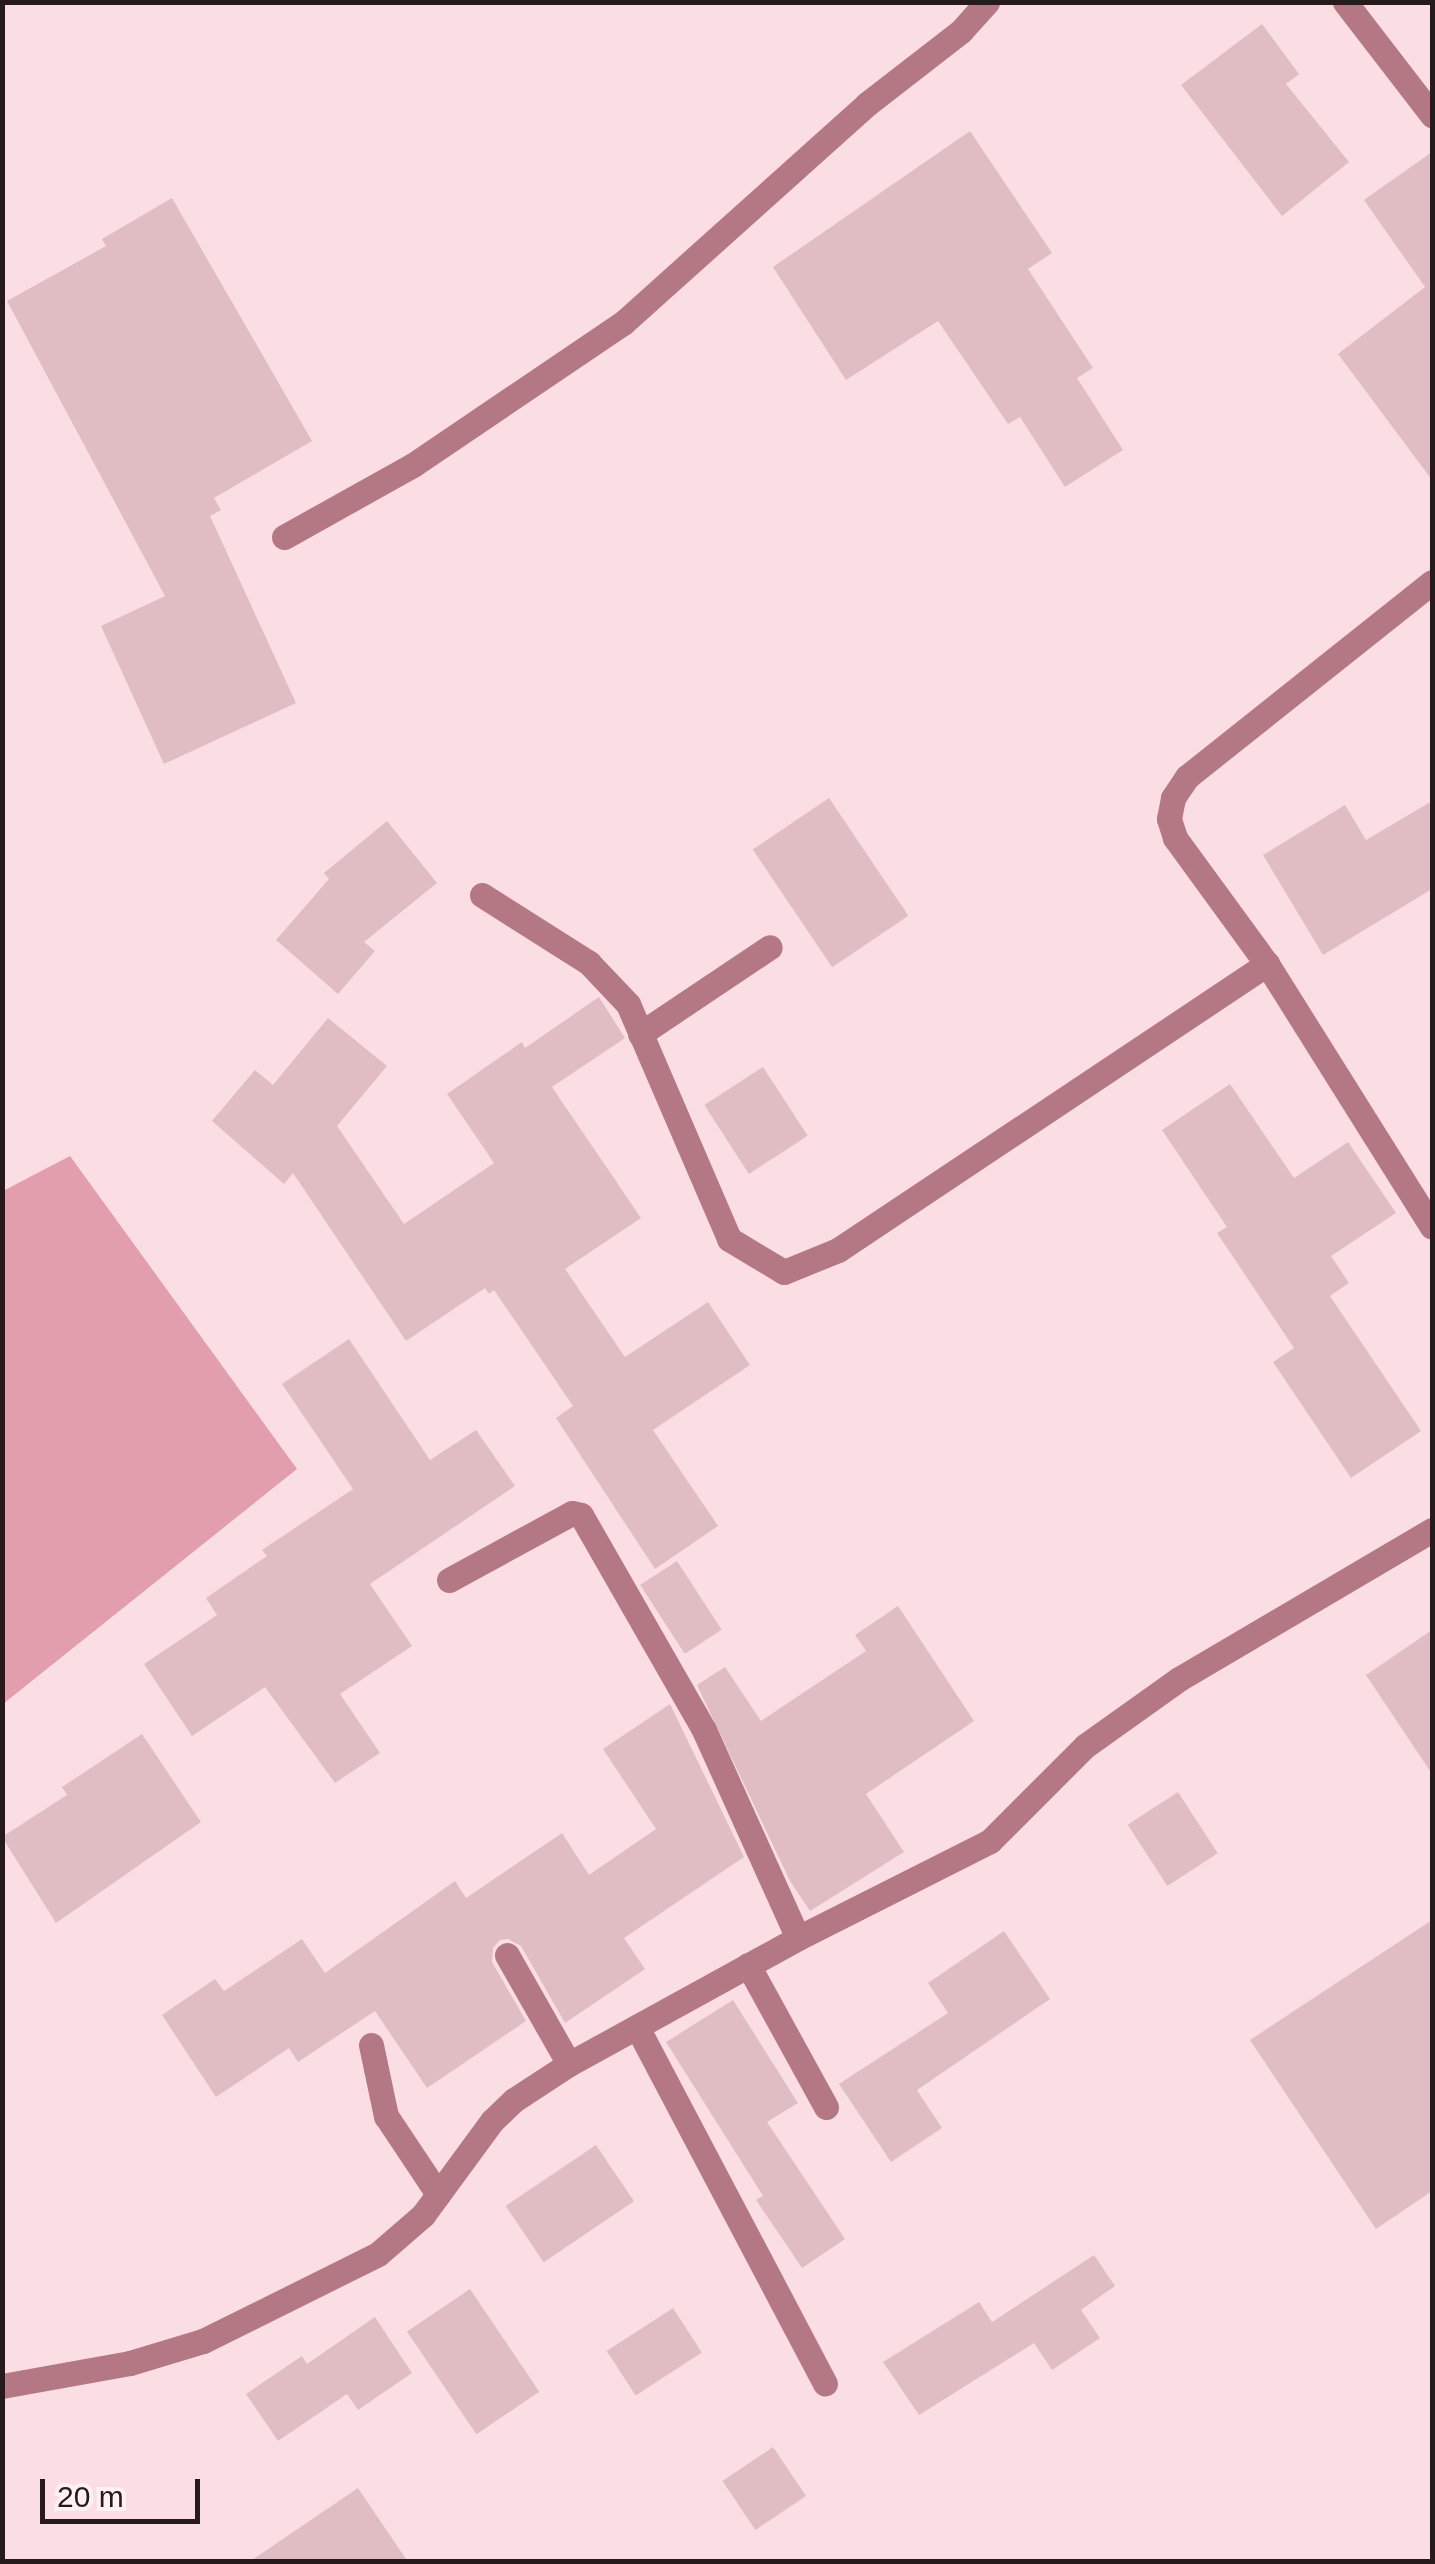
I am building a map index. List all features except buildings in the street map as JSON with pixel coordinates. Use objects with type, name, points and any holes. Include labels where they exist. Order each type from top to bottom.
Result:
[{"type":"street","points":[[284,537],[412,465],[623,323],[866,104],[961,30],[987,2]]},
{"type":"street","points":[[1344,2],[1432,116]]},
{"type":"street","points":[[1428,1210],[1267,964],[1175,838],[1169,819],[1172,798],[1187,778],[1432,582]]},
{"type":"street","points":[[482,895],[588,962],[628,1004],[729,1238],[784,1272],[838,1250],[1267,964]]},
{"type":"street","points":[[640,1034],[770,946]]},
{"type":"street","points":[[448,1580],[572,1513],[582,1515],[704,1730],[798,1938]]},
{"type":"street","points":[[2,2386],[130,2362],[203,2341],[378,2254],[405,2234],[492,2122],[514,2100],[570,2064],[748,1965],[990,1841],[1086,1746],[1179,1678],[1432,1530]]},
{"type":"street","points":[[507,1955],[570,2064]]},
{"type":"street","points":[[748,1965],[826,2107]]},
{"type":"street","points":[[637,2027],[825,2383]]},
{"type":"street","points":[[371,2045],[386,2116],[438,2194]]},
{"type":"shaded area","points":[[70,1156],[297,1469],[3,1704],[3,1191]]}]
